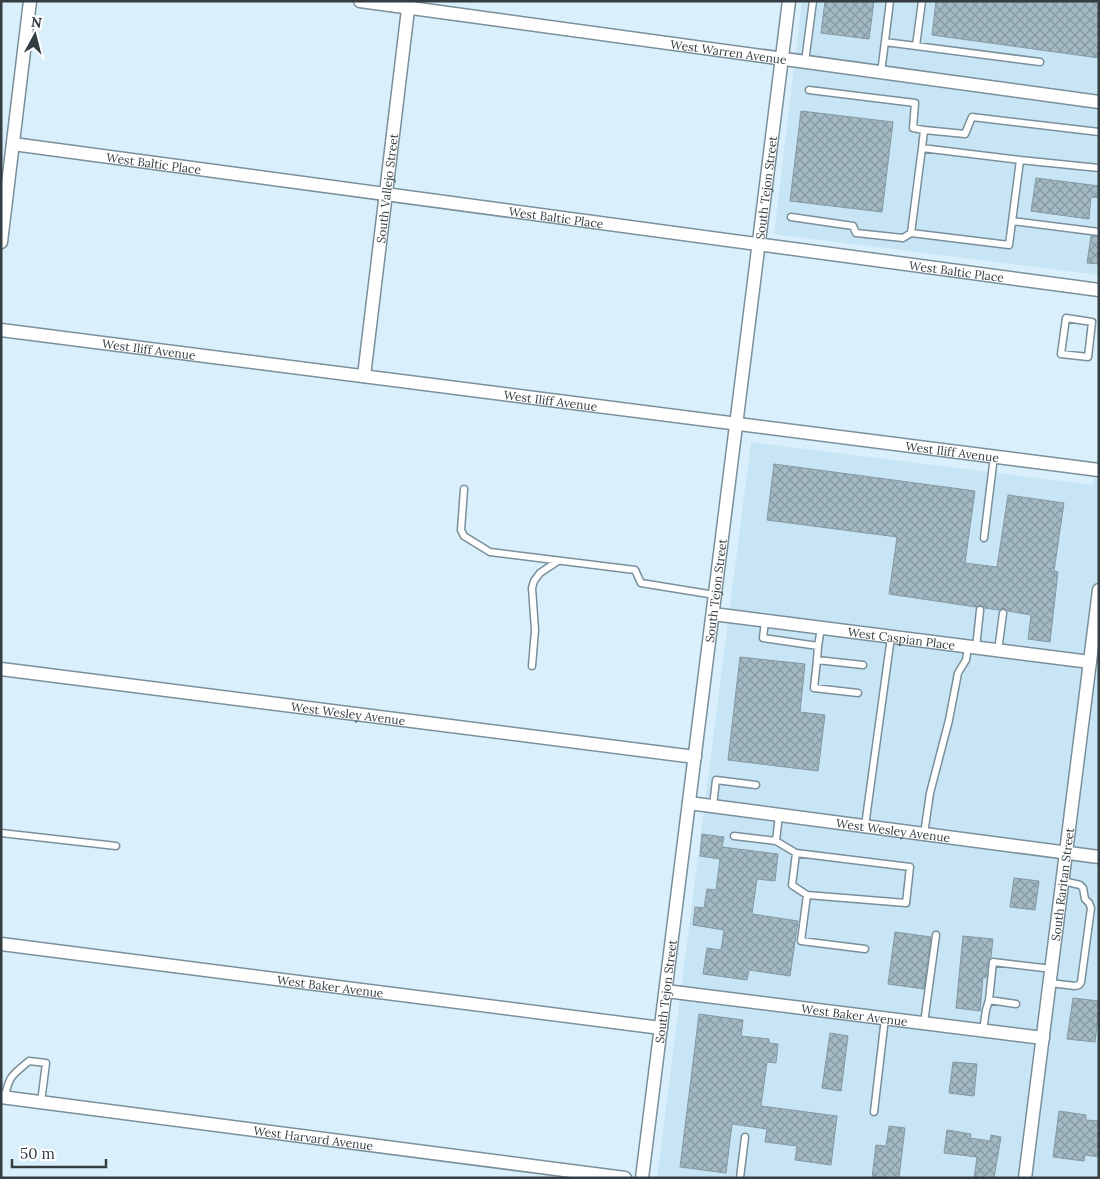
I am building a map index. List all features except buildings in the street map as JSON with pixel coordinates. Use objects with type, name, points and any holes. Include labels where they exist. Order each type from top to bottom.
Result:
[{"type":"street","points":[[1,242],[30,1]]},
{"type":"street","name":"West Warren Avenue","points":[[360,1],[408,4],[782,59],[1099,102]]},
{"type":"street","name":"South Tejon Street","points":[[642,1178],[789,1]]},
{"type":"street","name":"South Vallejo Street","points":[[364,376],[408,4]]},
{"type":"street","name":"West Baltic Place","points":[[13,144],[1099,290]]},
{"type":"street","name":"West Iliff Avenue","points":[[1,330],[1099,470]]},
{"type":"street","name":"South Raritan Street","points":[[1026,1178],[1099,590]]},
{"type":"street","name":"West Caspian Place","points":[[713,614],[1090,662]]},
{"type":"street","name":"West Wesley Avenue","points":[[1,669],[695,757]]},
{"type":"street","name":"West Wesley Avenue","points":[[689,803],[1099,857]]},
{"type":"street","name":"West Baker Avenue","points":[[1,944],[661,1028]]},
{"type":"street","name":"West Baker Avenue","points":[[666,991],[1043,1038]]},
{"type":"street","name":"West Harvard Avenue","points":[[3,1097],[625,1178]]},
{"type":"lane","points":[[805,62],[813,1]]},
{"type":"lane","points":[[881,72],[890,1]]},
{"type":"lane","points":[[916,46],[922,1]]},
{"type":"lane","points":[[885,42],[1040,62]]},
{"type":"lane","points":[[809,90],[915,103],[913,128],[924,130],[965,134],[972,117],[1099,132]]},
{"type":"lane","points":[[911,233],[924,130]]},
{"type":"lane","points":[[922,148],[1099,168]]},
{"type":"lane","points":[[791,217],[853,226],[856,233],[903,238],[911,233],[1009,245],[1020,160]]},
{"type":"lane","points":[[1012,221],[1099,232]]},
{"type":"lane","points":[[1066,318],[1092,322],[1091,334],[1088,357],[1061,354],[1066,318]]},
{"type":"lane","points":[[1091,334],[1099,335]]},
{"type":"lane","points":[[984,538],[994,456]]},
{"type":"lane","points":[[464,489],[461,530],[464,536],[490,552],[635,570],[641,583],[715,595]]},
{"type":"lane","points":[[532,666],[535,630],[532,588],[534,581],[540,573],[558,561]]},
{"type":"lane","points":[[924,834],[930,793],[949,720],[958,673],[972,647],[980,610]]},
{"type":"lane","points":[[998,651],[1003,613]]},
{"type":"lane","points":[[765,621],[763,638],[818,646]]},
{"type":"lane","points":[[821,628],[814,688],[858,694]]},
{"type":"lane","points":[[865,826],[891,637]]},
{"type":"lane","points":[[817,660],[863,665]]},
{"type":"lane","points":[[713,806],[716,780],[756,785]]},
{"type":"lane","points":[[776,841],[779,815]]},
{"type":"lane","points":[[1,833],[116,846]]},
{"type":"lane","points":[[734,836],[776,841],[796,854],[910,867],[906,903],[807,895],[792,885],[796,854]]},
{"type":"lane","points":[[1050,983],[1075,986],[1080,982],[1091,908],[1085,900],[1083,888],[1080,885],[1063,881]]},
{"type":"lane","points":[[807,895],[801,941],[865,949]]},
{"type":"lane","points":[[924,1023],[936,935]]},
{"type":"lane","points":[[984,1031],[986,1010],[990,1000],[993,962],[1052,969]]},
{"type":"lane","points":[[990,1000],[1016,1004]]},
{"type":"lane","points":[[874,1112],[885,1018]]},
{"type":"lane","points":[[3,1097],[8,1082],[29,1061],[46,1063],[41,1102]]},
{"type":"lane","points":[[740,1178],[745,1137]]},
{"type":"shaded area","points":[[802,1],[1099,1],[1099,275],[774,234]]},
{"type":"shaded area","points":[[751,442],[1093,485],[1099,443],[1099,1178],[657,1178]]}]
